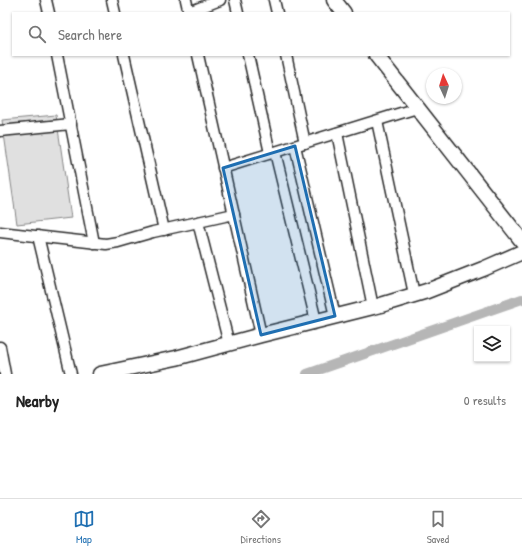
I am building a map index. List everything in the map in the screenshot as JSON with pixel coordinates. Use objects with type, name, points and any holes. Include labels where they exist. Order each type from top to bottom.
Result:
[{"type":"main road","points":[[334,0],[343,12]]},
{"type":"main road","points":[[377,56],[522,241]]},
{"type":"main road","points":[[100,374],[176,358],[373,307],[427,290],[483,269],[522,252]]},
{"type":"street","points":[[112,0],[115,12]]},
{"type":"street","points":[[186,0],[189,12],[220,0]]},
{"type":"street","points":[[235,0],[238,12]]},
{"type":"street","points":[[274,0],[277,12]]},
{"type":"street","points":[[45,1],[49,12]]},
{"type":"street","points":[[57,56],[94,243]]},
{"type":"street","points":[[124,56],[164,230]]},
{"type":"street","points":[[198,56],[261,335]]},
{"type":"street","points":[[248,56],[316,321]]},
{"type":"street","points":[[286,56],[300,144],[335,316]]},
{"type":"street","points":[[223,168],[417,108]]},
{"type":"street","points":[[377,121],[414,294]]},
{"type":"street","points":[[0,131],[71,124]]},
{"type":"street","points":[[337,133],[373,307]]},
{"type":"street","points":[[0,232],[106,244],[234,214]]},
{"type":"street","points":[[198,222],[229,344]]},
{"type":"street","points":[[38,236],[71,374]]},
{"type":"street","points":[[0,348],[5,374]]},
{"type":"highlighted area","points":[[295,146],[335,316],[261,335],[223,168]]},
{"type":"shaded area","points":[[56,115],[71,218],[17,224],[2,120]]},
{"type":"waterway","points":[[307,374],[522,299]]}]
